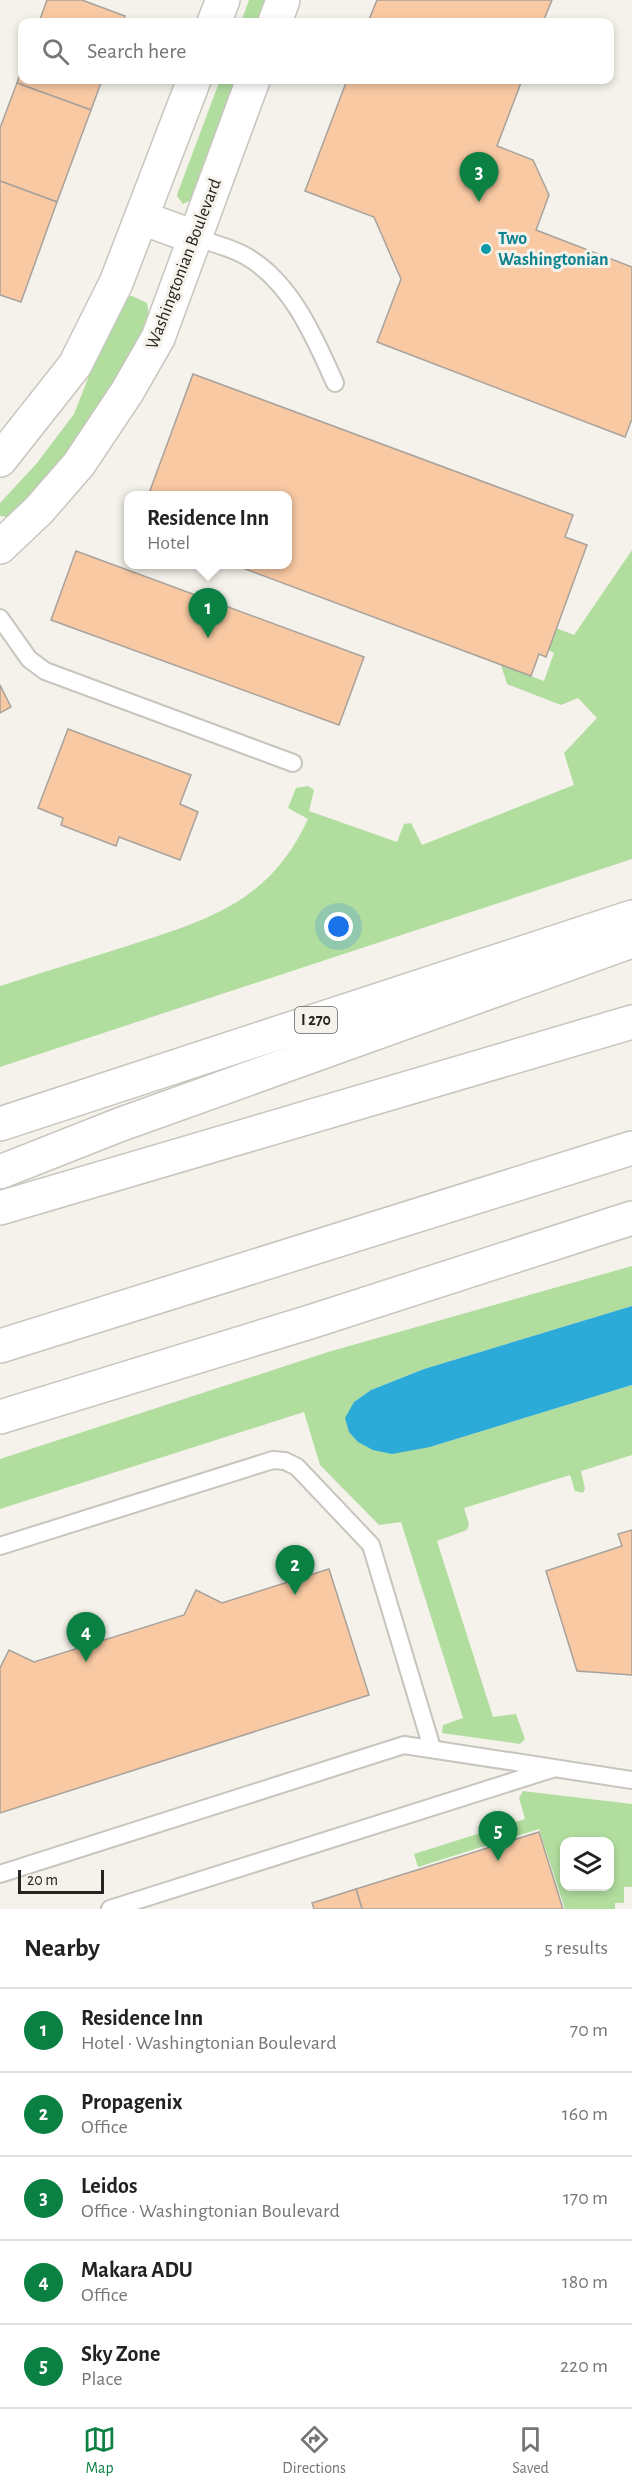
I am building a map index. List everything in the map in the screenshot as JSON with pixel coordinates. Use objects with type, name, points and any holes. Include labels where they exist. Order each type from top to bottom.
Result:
[{"type":"main road","points":[[216,18],[223,0]]},
{"type":"main road","points":[[276,18],[283,0]]},
{"type":"main road","points":[[0,460],[75,364],[116,283],[192,84]]},
{"type":"main road","name":"Washingtonian Boulevard","points":[[0,547],[39,510],[79,464],[128,392],[158,338],[197,238],[252,84]]},
{"type":"main road","points":[[142,218],[197,238]]},
{"type":"main road","name":"I 270","points":[[0,1124],[632,917]]},
{"type":"main road","points":[[0,1172],[118,1125],[632,941]]},
{"type":"main road","points":[[0,1208],[632,1022]]},
{"type":"main road","points":[[0,1346],[632,1148]]},
{"type":"main road","points":[[0,1417],[313,1321],[632,1218]]},
{"type":"lane","points":[[197,238],[248,257],[266,270],[292,302],[313,335],[335,383]]},
{"type":"lane","points":[[0,618],[29,659],[45,671],[293,763]]},
{"type":"lane","points":[[0,1546],[273,1460],[291,1463],[371,1545],[432,1748]]},
{"type":"lane","points":[[0,1874],[397,1746],[432,1748],[632,1779]]},
{"type":"lane","points":[[110,1909],[556,1768]]},
{"type":"green space","points":[[249,0],[268,0],[261,18],[242,18]]},
{"type":"green space","points":[[218,84],[236,84],[193,199],[183,204],[177,196]]},
{"type":"green space","points":[[132,296],[147,303],[149,317],[145,329],[96,414],[53,470],[9,517],[0,516],[0,503],[37,463],[74,414],[117,305],[125,297]]},
{"type":"green space","points":[[632,550],[632,859],[0,1067],[0,986],[184,927],[234,904],[255,889],[275,870],[293,847],[308,819],[288,808],[296,788],[308,786],[314,790],[309,811],[397,842],[404,824],[411,823],[422,845],[574,785],[564,753],[597,718],[578,698],[561,705],[507,684],[501,665],[544,681],[554,653],[548,650],[556,628],[574,635]]},
{"type":"green space","points":[[632,1266],[632,1306],[424,1369],[371,1390],[354,1402],[430,1447],[632,1385],[632,1455],[581,1471],[585,1489],[583,1493],[575,1491],[570,1475],[464,1508],[469,1524],[467,1530],[437,1541],[493,1717],[516,1714],[525,1739],[520,1744],[442,1733],[443,1725],[463,1718],[401,1522],[379,1525],[320,1465],[304,1412],[0,1509],[0,1459],[328,1352]]},
{"type":"green space","points":[[523,1791],[632,1804],[632,1887],[624,1887],[624,1903],[615,1903],[615,1909],[565,1909],[539,1829],[418,1867],[414,1854],[525,1819],[519,1798]]},
{"type":"water","points":[[632,1306],[632,1385],[430,1447],[392,1454],[373,1450],[358,1442],[349,1432],[345,1418],[354,1402],[371,1390],[424,1369]]},
{"type":"building","points":[[47,0],[82,0],[125,16],[124,18],[40,18]]},
{"type":"building","points":[[377,0],[552,0],[545,18],[370,18]]},
{"type":"building","points":[[17,83],[91,110],[57,202],[0,181],[0,128]]},
{"type":"building","points":[[20,84],[101,84],[91,110]]},
{"type":"building","name":"Two Washingtonian","points":[[345,84],[520,84],[497,146],[533,160],[549,195],[536,230],[632,267],[632,419],[625,437],[377,342],[401,279],[374,217],[305,191]]},
{"type":"building","points":[[0,181],[57,202],[21,302],[0,295]]},
{"type":"building","points":[[193,374],[573,515],[565,537],[587,545],[546,657],[539,654],[531,676],[245,569],[292,569],[292,491],[150,491]]},
{"type":"building","points":[[76,551],[364,657],[339,725],[51,620]]},
{"type":"building","points":[[0,685],[11,707],[0,713]]},
{"type":"building","points":[[68,729],[191,775],[180,804],[198,812],[180,860],[119,837],[116,846],[61,825],[63,818],[38,808]]},
{"type":"building","points":[[632,1530],[632,1675],[577,1671],[546,1571],[622,1546],[618,1534]]},
{"type":"building","points":[[329,1569],[369,1695],[0,1813],[0,1668],[9,1650],[34,1662],[184,1615],[196,1590],[222,1603]]},
{"type":"building","points":[[539,1832],[563,1909],[362,1909],[356,1889]]},
{"type":"building","points":[[356,1889],[362,1909],[314,1909],[312,1903]]},
{"type":"place","name":"Leidos","points":[[479,202]]},
{"type":"place","name":"Two Washingtonian","points":[[486,249]]},
{"type":"place","name":"Residence Inn","points":[[208,638]]},
{"type":"place","name":"Propagenix","points":[[295,1595]]},
{"type":"place","name":"Makara ADU","points":[[86,1662]]},
{"type":"place","name":"Sky Zone","points":[[498,1861]]}]
